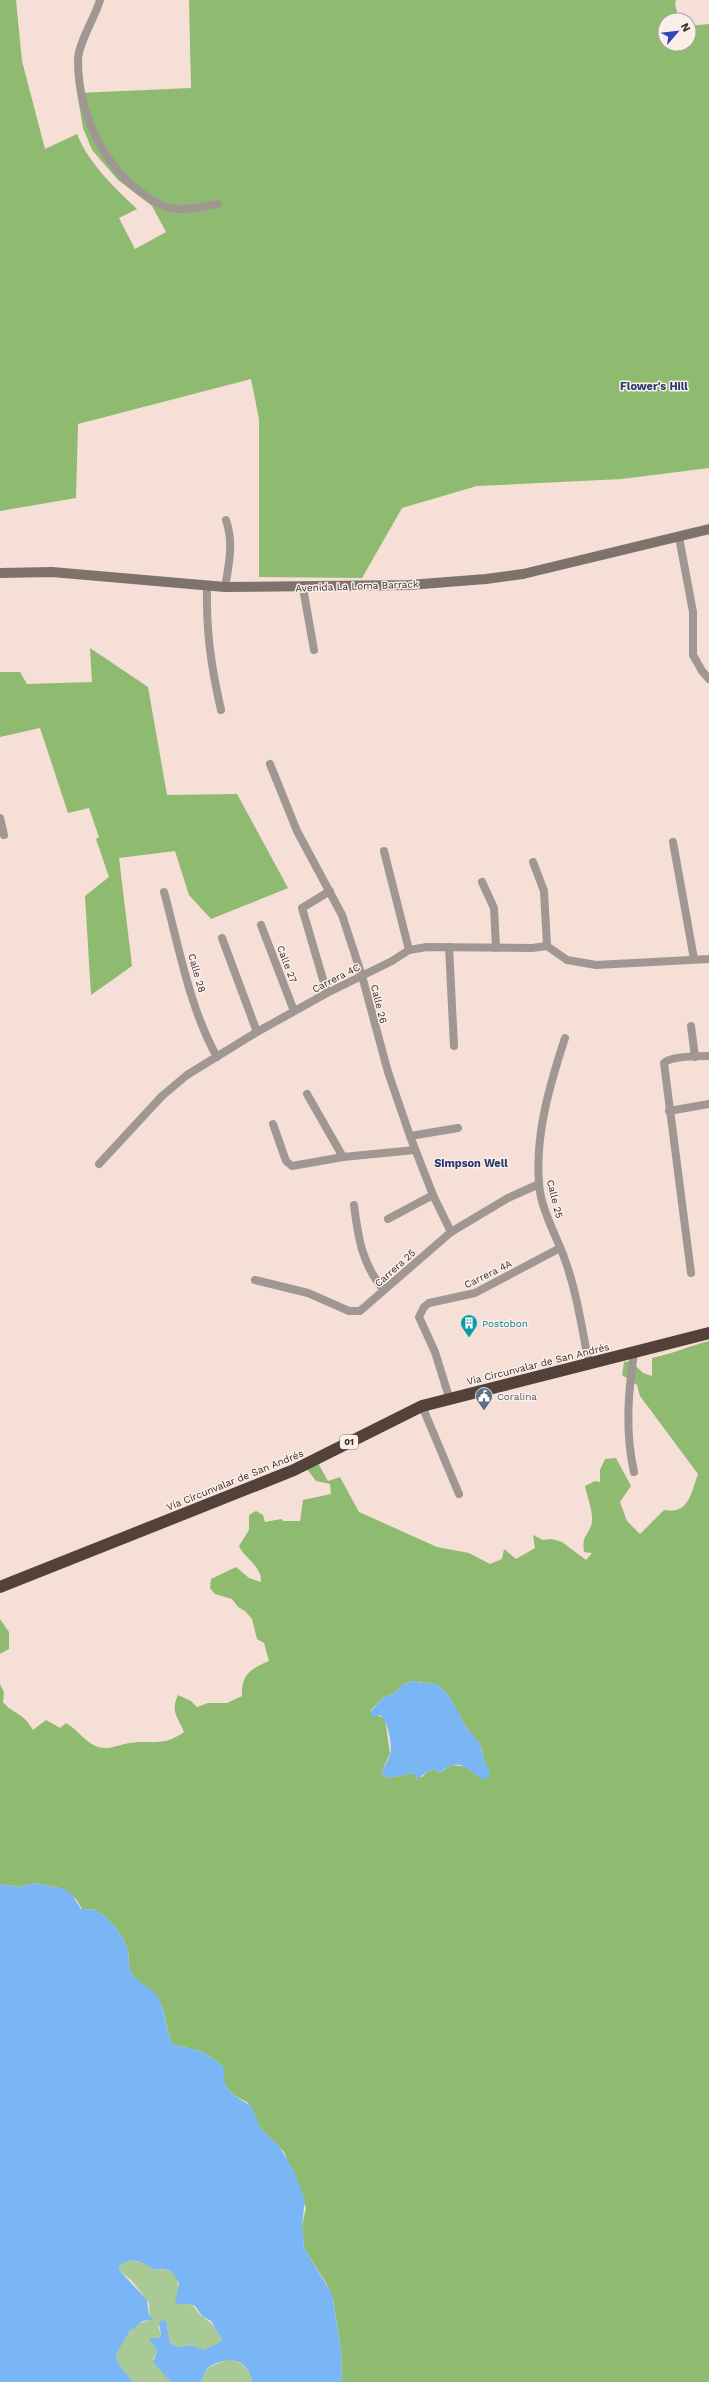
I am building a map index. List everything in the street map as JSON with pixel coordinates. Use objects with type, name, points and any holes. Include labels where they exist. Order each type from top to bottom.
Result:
[{"type":"highway","name":"Vía Circunvalar de San Andrés","points":[[0,1587],[294,1470],[422,1406],[449,1397],[590,1364],[709,1333]]},
{"type":"main road","name":"Avenida La Loma Barrack","points":[[0,573],[52,572],[225,587],[303,588],[409,585],[523,574],[709,529]]},
{"type":"street","points":[[100,0],[78,59],[85,106],[92,128],[101,146],[130,183],[157,203],[168,208],[180,209],[218,204]]},
{"type":"street","points":[[225,587],[231,543],[226,520]]},
{"type":"street","points":[[678,537],[693,612],[693,655],[702,671],[709,679]]},
{"type":"street","points":[[206,586],[206,627],[211,668],[221,710]]},
{"type":"street","points":[[303,588],[314,650]]},
{"type":"street","name":"Calle 26","points":[[270,764],[297,831],[342,915],[362,976],[388,1072],[410,1136],[433,1195],[451,1232]]},
{"type":"street","points":[[0,818],[4,835]]},
{"type":"street","points":[[673,842],[694,959]]},
{"type":"street","points":[[384,851],[409,950]]},
{"type":"street","points":[[533,862],[544,890],[548,946],[567,960],[596,965],[709,959]]},
{"type":"street","points":[[482,882],[494,908],[496,948]]},
{"type":"street","points":[[327,993],[302,908],[330,891]]},
{"type":"street","name":"Calle 28","points":[[164,892],[193,996],[204,1030],[217,1057]]},
{"type":"street","name":"Calle 27","points":[[261,925],[294,1011]]},
{"type":"street","points":[[222,938],[257,1032]]},
{"type":"street","name":"Carrera 4C","points":[[99,1164],[162,1096],[187,1075],[294,1011],[327,993],[392,962],[409,950],[420,947],[532,948],[548,946]]},
{"type":"street","points":[[449,947],[454,1046]]},
{"type":"street","points":[[691,1026],[695,1057]]},
{"type":"street","name":"Calle 25","points":[[565,1038],[546,1103],[542,1133],[539,1184],[574,1292],[590,1364]]},
{"type":"street","points":[[691,1273],[664,1063],[667,1060],[709,1056]]},
{"type":"street","points":[[307,1094],[343,1157]]},
{"type":"street","points":[[669,1111],[709,1104]]},
{"type":"street","points":[[273,1124],[289,1166],[343,1157],[415,1150]]},
{"type":"street","points":[[410,1136],[458,1128]]},
{"type":"street","name":"Carrera 25","points":[[255,1280],[308,1293],[355,1312],[366,1308],[384,1290],[451,1232],[508,1198],[539,1184]]},
{"type":"street","points":[[388,1219],[433,1195]]},
{"type":"street","points":[[354,1205],[360,1248],[374,1278],[384,1290]]},
{"type":"street","name":"Carrera 4A","points":[[449,1397],[435,1352],[419,1317],[424,1307],[434,1300],[457,1298],[475,1293],[560,1248]]},
{"type":"street","points":[[634,1353],[630,1377],[628,1425],[634,1472]]},
{"type":"street","points":[[422,1406],[459,1494]]},
{"type":"green space","points":[[0,0],[16,0],[22,61],[45,149],[77,134],[95,165],[111,184],[137,209],[119,218],[135,249],[166,232],[152,206],[118,180],[92,150],[83,128],[77,93],[191,88],[189,0],[676,0],[675,4],[677,12],[657,12],[657,52],[697,52],[697,25],[709,24],[709,468],[622,479],[477,486],[402,508],[362,578],[259,577],[259,419],[251,379],[78,424],[76,498],[0,511]]},
{"type":"green space","points":[[90,648],[148,687],[167,795],[237,794],[288,888],[211,919],[189,895],[175,851],[119,858],[132,966],[91,995],[85,896],[109,877],[96,839],[99,837],[89,808],[68,813],[40,728],[0,737],[0,672],[20,672],[27,684],[92,682]]},
{"type":"green space","points":[[709,1341],[709,2382],[342,2382],[341,2349],[333,2299],[326,2283],[304,2248],[302,2225],[306,2208],[284,2152],[260,2128],[248,2103],[234,2095],[227,2088],[223,2081],[222,2065],[203,2052],[172,2044],[163,2008],[160,2002],[157,1997],[137,1980],[131,1972],[126,1945],[110,1921],[99,1912],[90,1909],[82,1909],[76,1899],[64,1889],[34,1883],[20,1887],[0,1884],[0,1684],[4,1692],[3,1702],[11,1710],[22,1716],[33,1730],[46,1720],[60,1728],[66,1723],[90,1743],[98,1747],[105,1748],[133,1742],[161,1742],[176,1737],[184,1732],[175,1710],[178,1695],[191,1701],[197,1707],[208,1703],[227,1703],[242,1696],[243,1683],[248,1674],[252,1670],[269,1661],[264,1643],[257,1639],[252,1619],[245,1611],[238,1607],[232,1599],[215,1594],[210,1588],[211,1579],[236,1567],[249,1578],[261,1582],[259,1571],[239,1546],[249,1530],[249,1515],[256,1511],[263,1515],[265,1522],[281,1519],[284,1521],[300,1521],[303,1500],[331,1494],[330,1484],[316,1481],[307,1469],[318,1463],[328,1481],[340,1477],[359,1512],[437,1547],[469,1553],[490,1564],[502,1559],[504,1549],[516,1559],[535,1548],[533,1535],[543,1540],[552,1539],[562,1542],[586,1560],[592,1553],[584,1552],[584,1543],[591,1526],[592,1517],[585,1486],[595,1481],[600,1482],[600,1470],[605,1459],[616,1458],[631,1486],[620,1502],[627,1521],[640,1534],[664,1510],[672,1511],[684,1506],[691,1495],[698,1474],[640,1396],[637,1385],[622,1375],[624,1362],[631,1361],[643,1373],[652,1376],[652,1358]],"holes":[[[413,1681],[434,1684],[440,1687],[451,1700],[469,1731],[479,1743],[485,1764],[476,1775],[469,1767],[452,1765],[439,1773],[434,1769],[427,1772],[422,1777],[413,1773],[388,1778],[381,1773],[390,1754],[385,1719],[370,1711],[384,1697],[395,1693],[402,1685]]]},
{"type":"green space","points":[[0,1619],[9,1632],[9,1649],[0,1654]]},
{"type":"green space","points":[[127,2260],[143,2262],[154,2270],[170,2271],[174,2274],[177,2278],[180,2304],[185,2303],[192,2305],[214,2326],[221,2338],[222,2341],[204,2351],[190,2345],[178,2347],[170,2343],[167,2327],[158,2326],[161,2335],[158,2338],[153,2338],[152,2344],[157,2351],[153,2359],[171,2382],[133,2382],[118,2363],[116,2354],[129,2333],[138,2324],[150,2321],[149,2303],[132,2281],[119,2270],[120,2265]]},
{"type":"green space","points":[[228,2359],[241,2363],[247,2369],[252,2382],[201,2382],[207,2368]]},
{"type":"water","points":[[414,1681],[434,1684],[445,1691],[467,1728],[479,1743],[485,1762],[490,1770],[488,1777],[483,1780],[467,1768],[457,1765],[446,1768],[439,1773],[434,1769],[417,1779],[413,1773],[388,1778],[381,1773],[390,1755],[390,1740],[383,1718],[380,1715],[373,1717],[370,1712],[384,1697],[395,1693],[402,1685]]},
{"type":"water","points":[[34,1883],[64,1889],[71,1893],[81,1909],[89,1909],[99,1912],[110,1921],[126,1945],[131,1972],[158,1997],[163,2008],[172,2044],[203,2052],[222,2065],[224,2070],[224,2081],[227,2088],[234,2095],[252,2107],[260,2128],[279,2146],[294,2171],[305,2200],[302,2225],[304,2248],[332,2294],[341,2349],[342,2382],[252,2382],[246,2367],[241,2363],[228,2360],[221,2361],[207,2368],[201,2382],[171,2382],[153,2362],[157,2351],[150,2341],[150,2338],[158,2338],[161,2335],[159,2323],[163,2320],[166,2321],[170,2343],[178,2347],[190,2345],[204,2350],[222,2341],[221,2338],[211,2321],[202,2316],[195,2306],[190,2304],[175,2304],[179,2284],[175,2276],[170,2271],[163,2269],[154,2270],[137,2261],[129,2261],[120,2265],[119,2270],[147,2300],[149,2315],[154,2320],[143,2321],[130,2331],[116,2354],[118,2363],[133,2382],[0,2382],[0,1884],[20,1887]]},
{"type":"place","name":"Postobon","points":[[469,1338]]},
{"type":"place","name":"Coralina","points":[[484,1411]]},
{"type":"district","name":"Flower's Hill","points":[[654,386]]},
{"type":"district","name":"Simpson Well","points":[[471,1163]]}]
